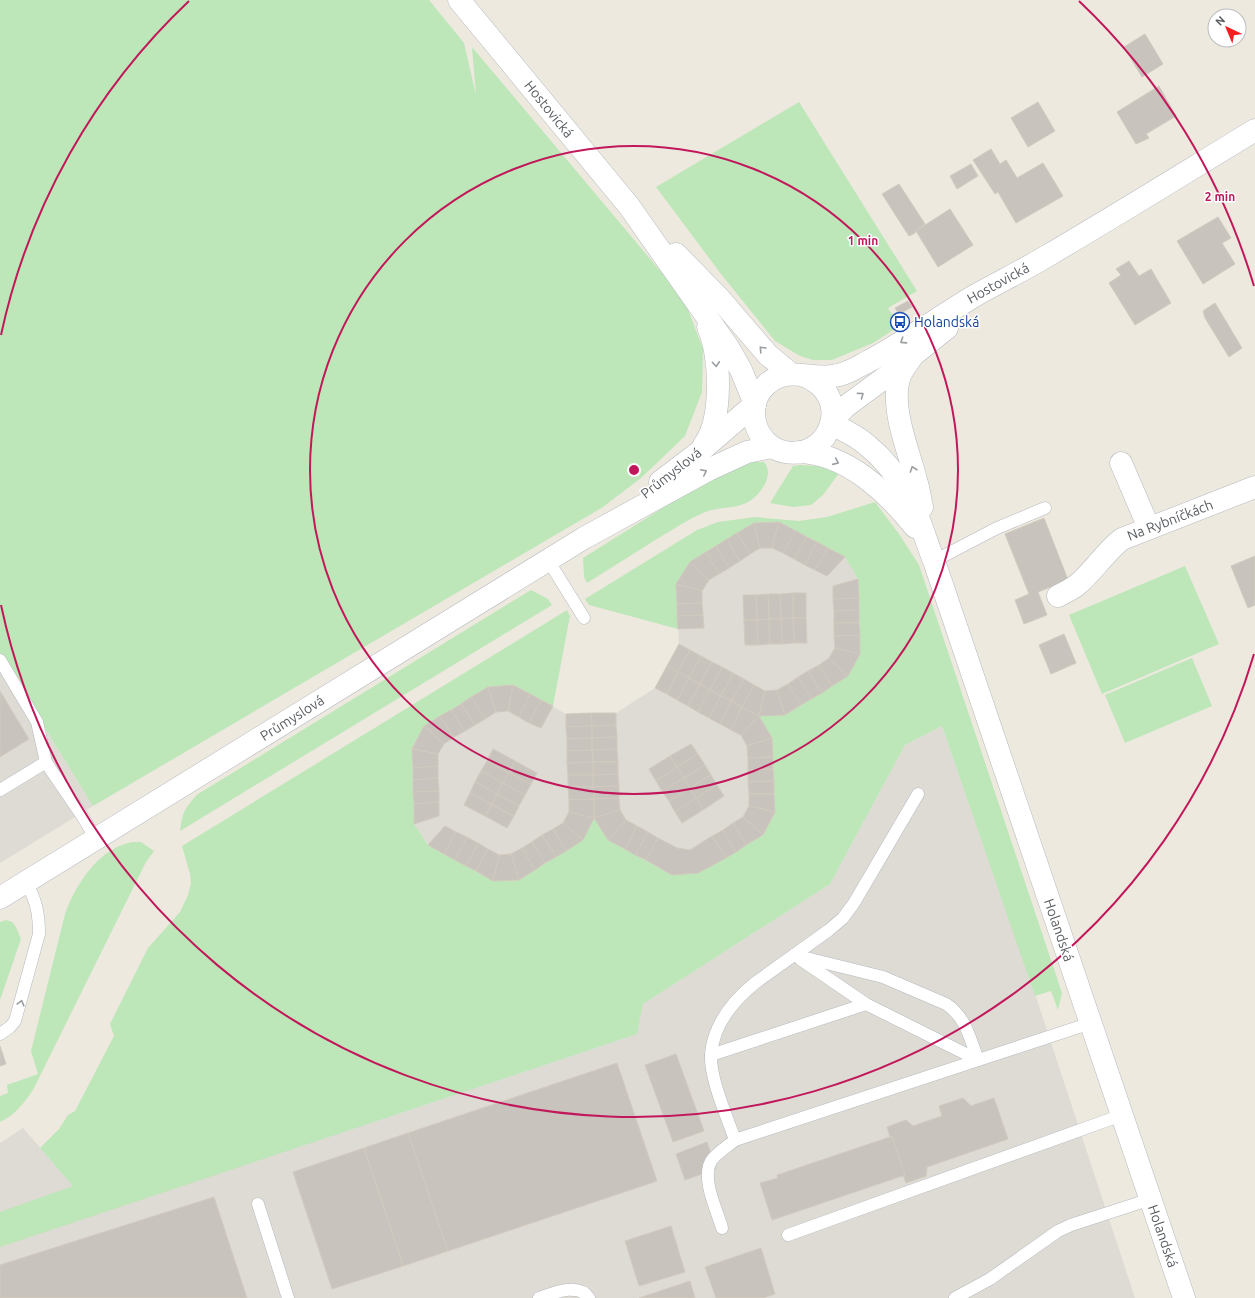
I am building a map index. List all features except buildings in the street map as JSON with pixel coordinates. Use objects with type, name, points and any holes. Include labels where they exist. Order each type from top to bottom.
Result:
[{"type":"street","name":"Hostovická","points":[[464,6],[628,206],[696,300],[735,358],[755,404]]},
{"type":"street","name":"Hostovická","points":[[1045,258],[915,352],[887,376],[845,407],[831,422],[824,438],[808,450],[799,452],[785,452],[772,447],[766,442],[756,428],[754,412],[758,394],[764,386],[772,380],[782,376],[797,374],[831,377],[850,370],[888,350],[978,294],[1045,258],[1255,130]]},
{"type":"street","name":"Hostovická","points":[[628,206],[719,298],[764,351],[797,374],[817,382],[828,395],[832,404],[831,422]]},
{"type":"street","points":[[696,300],[712,338],[716,358],[717,375],[715,422],[707,440],[698,453]]},
{"type":"street","name":"Holandská","points":[[915,352],[900,377],[897,389],[897,402],[906,450],[916,480],[934,561]]},
{"type":"street","name":"Průmyslová","points":[[584,538],[698,453],[755,404]]},
{"type":"street","name":"Holandská","points":[[831,422],[868,445],[901,483],[912,503],[934,561],[1184,1298]]},
{"type":"street","name":"Průmyslová","points":[[0,898],[584,538],[708,470],[747,452],[772,447]]},
{"type":"street","name":"Holandská","points":[[799,452],[812,453],[834,461],[870,481],[894,502],[911,522],[926,543],[934,561]]},
{"type":"street","points":[[1121,463],[1149,528]]},
{"type":"street","name":"Na Rybníčkách","points":[[1058,596],[1076,586],[1086,577],[1112,547],[1122,539],[1255,487]]},
{"type":"lane","points":[[934,561],[995,529],[1045,508]]},
{"type":"lane","points":[[548,560],[584,618]]},
{"type":"lane","points":[[0,660],[37,722],[46,762],[96,839]]},
{"type":"lane","points":[[0,790],[46,762]]},
{"type":"lane","points":[[735,1140],[712,1067],[711,1055],[714,1039],[719,1026],[734,1003],[755,983],[829,930],[843,918],[851,908],[918,794]]},
{"type":"lane","points":[[0,1034],[10,1027],[15,1021],[39,934],[37,906],[26,882]]},
{"type":"lane","points":[[794,955],[884,977],[946,1004],[954,1009],[960,1016],[978,1060]]},
{"type":"lane","points":[[794,955],[866,1004],[978,1060]]},
{"type":"lane","points":[[711,1055],[866,1004]]},
{"type":"lane","points":[[722,1228],[707,1181],[708,1172],[711,1162],[719,1153],[735,1140],[1091,1023]]},
{"type":"lane","points":[[788,1235],[1122,1115]]},
{"type":"lane","points":[[955,1298],[990,1279],[1058,1231],[1071,1225],[1151,1199]]},
{"type":"lane","points":[[258,1204],[288,1298]]},
{"type":"lane","points":[[539,1298],[558,1292],[580,1290],[589,1298]]},
{"type":"shaded area","points":[[779,522],[845,557],[858,579],[860,654],[848,676],[785,715],[759,716],[772,738],[775,812],[763,835],[698,873],[672,875],[608,840],[594,818],[583,840],[519,880],[493,881],[428,845],[414,824],[412,749],[424,726],[488,687],[513,685],[566,714],[616,713],[655,688],[679,644],[676,584],[690,562],[754,523]]},
{"type":"shaded area","points":[[0,655],[93,806],[0,863]]},
{"type":"shaded area","points":[[942,726],[1037,1000],[1135,1298],[0,1298],[0,1143],[23,1128],[98,1214],[643,1004],[830,884],[905,745]]},
{"type":"green space","points":[[0,0],[429,0],[464,43],[476,95],[472,47],[662,273],[687,307],[703,349],[702,392],[685,436],[641,478],[603,507],[93,806],[0,655]]},
{"type":"green space","points":[[799,102],[917,291],[888,308],[899,326],[873,343],[832,360],[813,360],[800,356],[775,341],[721,274],[656,187]]},
{"type":"green space","points":[[754,462],[764,462],[768,472],[762,489],[750,501],[739,506],[714,509],[697,516],[587,583],[584,577],[583,558],[669,504],[728,471]]},
{"type":"green space","points":[[793,466],[817,466],[839,473],[823,495],[811,505],[793,507],[770,503]]},
{"type":"green space","points":[[875,502],[899,534],[919,565],[1062,993],[1058,1010],[1051,991],[1035,996],[942,726],[905,745],[830,884],[643,1004],[637,1034],[0,1247],[0,1212],[73,1186],[40,1148],[59,1129],[68,1115],[75,1111],[114,1036],[110,1024],[148,948],[180,912],[188,895],[191,883],[190,874],[182,846],[567,610],[570,616],[553,706],[513,685],[488,687],[424,726],[412,749],[414,824],[428,845],[493,881],[519,880],[583,840],[594,818],[608,840],[672,875],[698,873],[763,835],[775,812],[772,738],[759,716],[785,715],[848,676],[860,654],[858,579],[845,557],[779,522],[754,523],[690,562],[676,584],[678,629],[589,605],[585,599],[697,530],[718,522],[755,517],[799,521],[827,517]]},
{"type":"green space","points":[[1185,566],[1219,644],[1102,694],[1069,615]]},
{"type":"green space","points":[[531,590],[548,599],[552,605],[180,831],[185,811],[198,794]]},
{"type":"green space","points":[[1192,658],[1212,706],[1125,743],[1105,695]]},
{"type":"green space","points":[[132,842],[141,842],[154,851],[146,862],[33,1090],[15,1112],[0,1122],[0,1096],[8,1093],[7,1085],[38,1074],[31,1051],[65,914],[75,891],[90,869],[99,860],[120,846]]},
{"type":"green space","points":[[6,920],[12,922],[16,927],[21,939],[0,1000],[0,922]]},
{"type":"place","name":"Holandská","points":[[900,322]]}]
